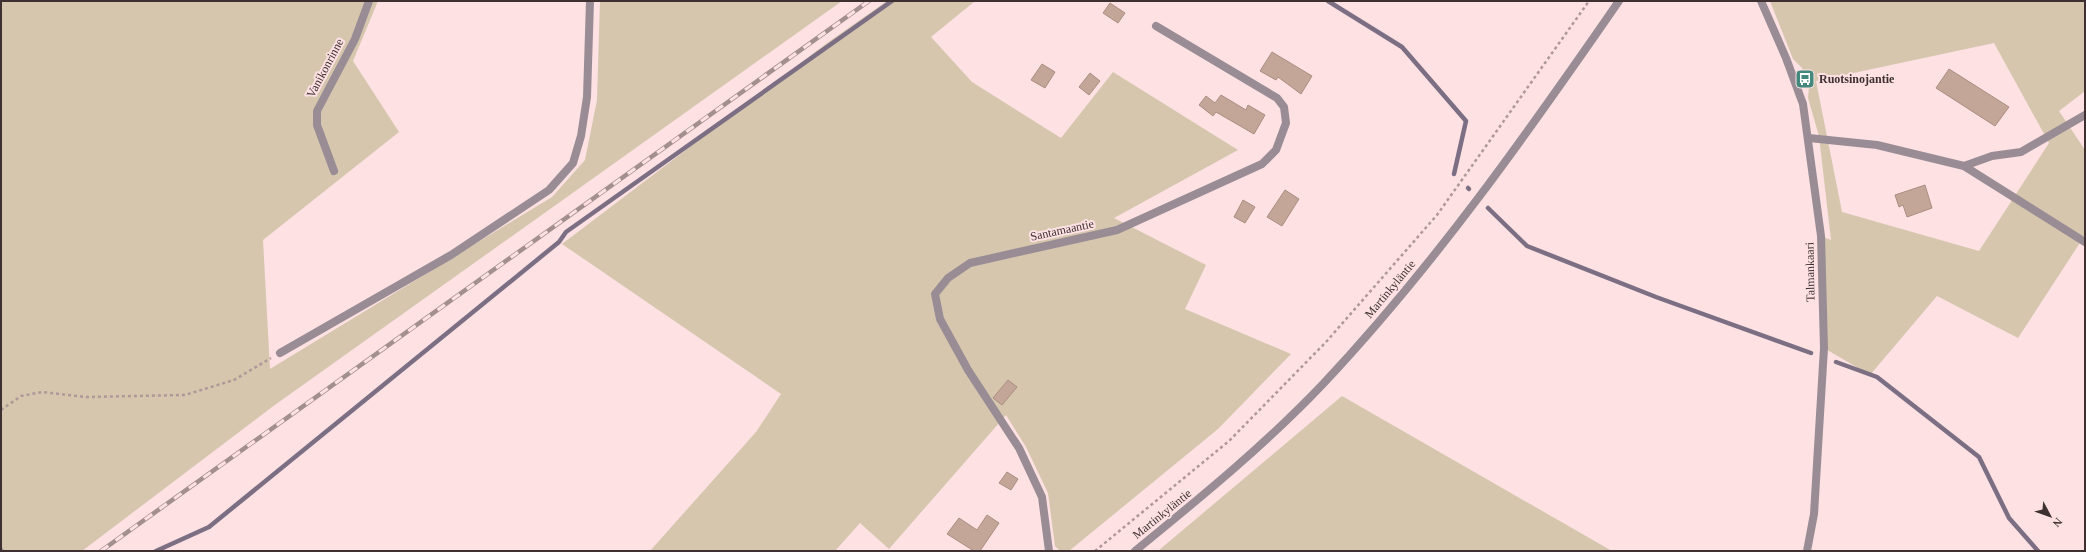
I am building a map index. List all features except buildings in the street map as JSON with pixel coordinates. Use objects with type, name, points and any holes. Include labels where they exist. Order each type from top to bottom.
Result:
[{"type":"street","name":"Vanikonrinne","points":[[334,171],[317,125],[317,111],[355,39],[370,1]]},
{"type":"street","points":[[280,353],[450,255],[549,190],[573,163],[581,136],[587,97],[590,1]]},
{"type":"street","name":"Martinkyläntie","points":[[1135,551],[1233,471],[1322,384],[1388,311],[1456,229],[1522,140],[1619,1]]},
{"type":"street","name":"Talmankaari","points":[[1762,1],[1786,58],[1803,104],[1809,138],[1821,236],[1824,348],[1814,514],[1807,551]]},
{"type":"street","name":"Santamaantie","points":[[1049,551],[1042,497],[1019,448],[968,370],[940,319],[935,294],[948,278],[970,263],[1118,230],[1262,164],[1276,150],[1286,122],[1284,107],[1277,98],[1156,26]]},
{"type":"street","points":[[1964,166],[1992,156],[2022,152],[2085,115]]},
{"type":"street","points":[[1809,138],[1877,145],[1964,166],[2085,242]]},
{"type":"path","points":[[1095,551],[1229,441],[1326,342],[1437,215],[1589,1]]},
{"type":"path","points":[[1,410],[21,396],[42,392],[86,397],[185,395],[234,380],[280,353]]},
{"type":"shaded area","points":[[1,1],[378,1],[353,61],[399,132],[263,240],[270,369],[552,197],[585,160],[597,100],[600,1],[842,1],[272,407],[82,551],[1,551]]},
{"type":"shaded area","points":[[887,1],[975,1],[931,37],[972,82],[1061,138],[1113,72],[1238,150],[1114,218],[1206,265],[1185,309],[1291,354],[1218,429],[1069,551],[1060,551],[1055,546],[1048,493],[1026,447],[1006,415],[889,549],[860,523],[835,551],[650,551],[756,432],[781,394],[562,244],[827,43]]},
{"type":"shaded area","points":[[1770,1],[2085,1],[2085,91],[2059,111],[2085,150],[2085,235],[2018,338],[1937,296],[1870,375],[1824,348],[1821,236],[1831,240],[1819,136],[1808,98],[1809,86],[1802,68],[1793,59]],"holes":[[[1994,43],[2049,143],[1979,251],[1842,212],[1816,81]]]},
{"type":"shaded area","points":[[1342,396],[1612,551],[1158,551]]},
{"type":"waterway","points":[[156,551],[209,527],[559,242],[566,232],[892,1]]},
{"type":"waterway","points":[[1328,1],[1402,47],[1466,121],[1454,174]]},
{"type":"waterway","points":[[1488,208],[1527,246],[1656,297],[1811,353]]},
{"type":"waterway","points":[[1836,362],[1877,377],[1979,457],[2009,518],[2038,551]]},
{"type":"railway","points":[[101,551],[869,1]]},
{"type":"place","name":"Ruotsinojantie","points":[[1805,79]]}]
